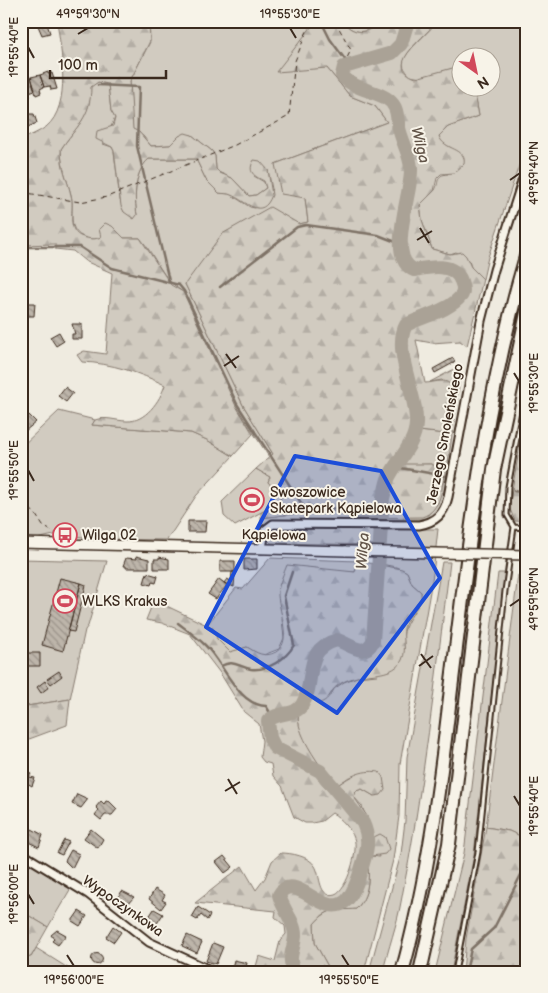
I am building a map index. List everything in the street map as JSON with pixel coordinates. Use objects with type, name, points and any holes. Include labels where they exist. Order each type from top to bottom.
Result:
[{"type":"highway","points":[[402,972],[415,924],[429,850],[485,432],[508,322],[527,253]]},
{"type":"highway","points":[[420,972],[449,844],[494,468],[527,313]]},
{"type":"street","name":"Jerzego Smoleńskiego","points":[[262,549],[265,530],[273,524],[426,524],[438,518],[446,506],[481,321],[494,270],[527,166]]},
{"type":"street","name":"Kąpielowa","points":[[21,544],[527,555]]},
{"type":"street","name":"Wypoczynkowa","points":[[21,853],[88,894],[149,942],[214,972]]},
{"type":"lane","points":[[455,972],[478,852],[505,591],[514,528],[507,515],[508,487],[527,384]]},
{"type":"lane","points":[[514,528],[527,528]]},
{"type":"path","points":[[21,192],[80,202],[107,198],[235,145],[289,116],[295,62],[311,21]]},
{"type":"path","points":[[335,21],[351,50],[346,60]]},
{"type":"path","points":[[21,505],[34,512],[44,526],[60,536]]},
{"type":"highlighted area","points":[[295,456],[381,471],[440,578],[337,713],[206,627]]},
{"type":"green space","points":[[57,21],[149,21],[150,41],[130,81],[133,129],[139,132],[151,146],[170,145],[185,133],[192,135],[212,151],[215,156],[216,169],[220,173],[232,178],[249,196],[256,195],[266,188],[264,181],[251,171],[254,160],[260,161],[268,170],[272,195],[268,203],[258,208],[230,194],[219,193],[206,180],[196,159],[149,159],[140,170],[136,185],[137,215],[134,219],[124,212],[121,206],[114,151],[112,147],[96,139],[97,131],[113,126],[115,118],[111,111],[108,84],[98,82],[91,87],[88,107],[82,121],[61,149],[63,167],[72,200],[72,225],[77,234],[90,239],[96,239],[101,237],[99,229],[105,223],[112,226],[124,238],[140,238],[171,285],[183,292],[236,406],[253,434],[233,456],[207,440],[191,433],[92,425],[95,420],[99,419],[127,421],[140,418],[156,404],[165,385],[125,369],[104,364],[82,362],[77,355],[84,351],[106,354],[112,273],[85,261],[73,251],[55,249],[55,244],[21,245],[28,221],[21,190],[21,140],[46,127],[54,118],[59,106],[63,77]]},
{"type":"green space","points":[[149,21],[316,21],[327,68],[350,96],[375,106],[387,122],[275,164],[305,198],[308,222],[300,224],[185,284],[243,405],[273,454],[269,457],[236,406],[183,292],[164,274],[146,245],[140,238],[124,238],[112,227],[101,237],[91,239],[79,235],[73,226],[72,201],[63,167],[61,149],[85,114],[90,98],[90,87],[98,82],[108,84],[111,111],[115,118],[103,144],[112,147],[114,151],[120,200],[124,212],[137,215],[136,185],[140,170],[149,159],[196,159],[206,180],[219,193],[230,194],[250,207],[255,208],[272,189],[268,170],[254,176],[264,182],[266,188],[256,195],[249,196],[232,178],[220,173],[216,169],[215,156],[212,151],[192,135],[179,136],[170,145],[151,146],[143,136],[132,129],[130,81],[150,42]]},
{"type":"green space","points":[[316,21],[343,21],[351,29],[361,32],[375,26],[379,21],[437,21],[417,42],[405,59],[403,66],[406,73],[416,78],[450,69],[450,98],[476,98],[479,116],[448,127],[439,136],[445,144],[462,155],[464,164],[454,173],[441,174],[437,178],[434,191],[420,205],[422,220],[432,249],[450,254],[462,252],[471,267],[483,279],[467,346],[460,341],[432,343],[416,340],[425,383],[448,382],[452,387],[455,401],[451,425],[446,434],[419,431],[400,464],[431,464],[443,469],[442,490],[437,504],[428,514],[422,517],[353,518],[335,511],[315,511],[261,518],[261,513],[272,507],[282,497],[268,482],[270,477],[256,469],[273,454],[243,405],[185,284],[222,234],[270,207],[299,224],[308,222],[305,198],[281,194],[275,164],[387,122],[375,106],[350,96],[327,68],[276,72]]},
{"type":"green space","points":[[343,21],[379,21],[375,26],[361,32],[351,29]]},
{"type":"green space","points":[[437,21],[527,21],[527,142],[488,257],[483,279],[471,267],[469,261],[456,252],[450,254],[432,249],[422,220],[420,204],[435,190],[439,177],[448,174],[451,148],[441,142],[439,136],[448,127],[479,116],[476,98],[500,98],[500,48],[450,48],[450,69],[421,78],[410,76],[405,70],[404,59]]},
{"type":"green space","points":[[462,365],[443,499],[428,517],[420,519],[274,520],[261,526],[261,518],[315,511],[335,511],[353,518],[428,515],[438,503],[444,479],[431,464],[400,465],[419,431],[446,434],[449,430],[456,400],[442,380],[430,382]]},
{"type":"green space","points":[[527,406],[527,522],[515,521],[509,507]]},
{"type":"green space","points":[[59,411],[95,420],[92,425],[191,433],[207,440],[233,456],[196,496],[167,540],[100,539],[58,534],[32,540],[21,539],[21,447]]},
{"type":"green space","name":"Swoszowice Skatepark Kąpielowa","points":[[256,469],[270,477],[268,482],[282,497],[273,506],[235,526],[224,516],[222,502]]},
{"type":"green space","points":[[275,528],[383,529],[382,545],[271,543],[266,538],[268,533]]},
{"type":"green space","points":[[383,529],[438,529],[433,574],[400,764],[399,816],[393,860],[364,972],[331,972],[315,943],[314,924],[323,915],[333,910],[356,909],[364,899],[368,881],[368,862],[372,856],[379,857],[374,837],[368,836],[368,823],[362,806],[354,797],[356,791],[362,789],[374,796],[349,777],[335,787],[306,744],[298,720],[300,709],[308,701],[331,695],[334,689],[344,682],[357,677],[377,675],[404,650],[404,631],[421,592],[412,584],[407,572],[396,567],[381,564]]},
{"type":"green space","points":[[270,558],[358,561],[355,572],[341,572],[282,619],[284,638],[279,649],[261,656],[247,647],[230,653],[217,639],[213,628],[207,625],[236,588],[243,589]]},
{"type":"green space","points":[[21,559],[107,561],[88,626],[85,630],[70,699],[21,707]]},
{"type":"green space","points":[[358,561],[402,569],[407,572],[412,584],[421,592],[419,604],[408,618],[404,627],[404,655],[394,669],[347,680],[335,688],[323,702],[320,703],[316,698],[303,704],[298,714],[299,726],[312,754],[335,787],[350,777],[361,773],[379,772],[383,777],[385,790],[381,795],[374,796],[362,789],[356,791],[354,797],[367,816],[368,836],[374,837],[380,834],[385,837],[389,849],[385,854],[372,856],[368,862],[366,893],[356,909],[333,910],[324,914],[314,924],[315,943],[331,972],[259,972],[255,970],[259,956],[275,961],[280,941],[286,934],[285,926],[275,917],[276,911],[195,903],[242,866],[256,890],[265,878],[272,861],[281,853],[295,854],[309,860],[317,870],[323,890],[330,895],[335,894],[348,878],[355,851],[354,838],[345,824],[332,813],[322,821],[312,823],[305,823],[294,817],[282,786],[273,776],[271,764],[264,762],[260,757],[262,741],[259,724],[244,712],[220,673],[190,634],[162,623],[146,620],[154,600],[213,628],[217,639],[230,652],[247,647],[261,654],[272,654],[281,647],[284,640],[278,592],[287,565],[355,572]]},
{"type":"green space","points":[[442,562],[450,562],[428,733],[409,860],[399,911],[383,972],[369,972],[401,854],[405,821],[407,757]]},
{"type":"green space","points":[[498,573],[505,573],[474,855],[451,972],[435,972],[464,853]]},
{"type":"green space","points":[[518,575],[527,575],[527,839],[509,831],[486,827]]},
{"type":"green space","points":[[70,699],[67,725],[21,742],[21,707]]},
{"type":"green space","points":[[486,827],[509,831],[527,839],[527,972],[463,972],[466,939]]},
{"type":"green space","points":[[21,857],[71,888],[48,927],[21,911]]},
{"type":"green space","points":[[21,911],[48,927],[31,957],[21,953]]},
{"type":"green space","points":[[36,948],[71,970],[70,972],[21,972],[21,953],[31,957]]},
{"type":"building","points":[[36,21],[46,21],[50,33],[42,35]]},
{"type":"building","points":[[48,72],[48,74],[52,73],[57,89],[51,90],[50,86],[44,87],[40,75]]},
{"type":"building","points":[[40,75],[44,87],[40,89],[41,93],[36,95],[31,77]]},
{"type":"building","points":[[31,77],[35,90],[29,92],[30,97],[25,98],[21,82]]},
{"type":"building","points":[[34,114],[37,123],[21,130],[21,116]]},
{"type":"building","points":[[27,303],[35,303],[34,316],[27,316]]},
{"type":"building","points":[[72,324],[82,324],[82,339],[72,339],[72,334],[75,334]]},
{"type":"building","points":[[59,332],[64,341],[56,346],[50,337]]},
{"type":"building","points":[[453,358],[455,362],[435,373],[433,369]]},
{"type":"building","points":[[65,387],[73,393],[66,402],[58,396]]},
{"type":"building","points":[[29,415],[36,422],[25,431],[21,428],[21,422]]},
{"type":"building","points":[[188,521],[206,521],[205,532],[188,532]]},
{"type":"building","points":[[136,556],[149,559],[149,568],[126,568],[126,566],[123,566],[126,558],[137,559]]},
{"type":"building","points":[[159,557],[169,559],[169,569],[154,569],[154,559],[159,559]]},
{"type":"building","points":[[244,559],[257,559],[257,569],[244,570]]},
{"type":"building","points":[[220,561],[235,561],[235,572],[220,572]]},
{"type":"building","points":[[232,572],[235,572],[234,587],[224,583],[227,579],[231,581]]},
{"type":"building","points":[[147,573],[158,576],[156,583],[152,582],[151,585],[144,583]]},
{"type":"building","name":"WLKS Krakus","points":[[60,578],[81,583],[63,651],[42,645]]},
{"type":"building","points":[[219,579],[227,585],[216,599],[208,594]]},
{"type":"building","points":[[81,583],[86,585],[74,632],[68,631]]},
{"type":"building","points":[[21,653],[40,653],[40,666],[21,666]]},
{"type":"building","points":[[59,671],[62,676],[51,684],[47,679]]},
{"type":"building","points":[[45,681],[49,687],[41,693],[37,687]]},
{"type":"building","points":[[21,768],[31,774],[29,777],[35,778],[32,786],[27,783],[23,789],[21,788]]},
{"type":"building","points":[[77,794],[88,799],[81,808],[72,804]]},
{"type":"building","points":[[101,801],[104,804],[106,801],[110,802],[117,809],[112,815],[105,815],[101,820],[95,815],[99,810],[96,807]]},
{"type":"building","points":[[32,829],[43,835],[39,847],[26,841]]},
{"type":"building","points":[[91,829],[103,839],[98,848],[84,838]]},
{"type":"building","points":[[64,840],[69,842],[62,855],[57,853]]},
{"type":"building","points":[[71,850],[79,854],[72,868],[65,861]]},
{"type":"building","points":[[224,856],[233,867],[225,873],[216,862]]},
{"type":"building","points":[[155,889],[165,895],[162,900],[166,902],[161,909],[149,899]]},
{"type":"building","points":[[122,891],[134,897],[125,907],[115,902]]},
{"type":"building","points":[[198,907],[210,915],[207,920],[201,915],[197,920],[192,917]]},
{"type":"building","points":[[154,909],[163,914],[154,928],[145,923]]},
{"type":"building","points":[[79,911],[87,916],[80,926],[72,921]]},
{"type":"building","points":[[113,926],[121,932],[114,942],[106,937]]},
{"type":"building","points":[[57,930],[66,935],[58,945],[52,941],[54,939],[51,935]]},
{"type":"building","points":[[187,935],[202,942],[197,953],[182,946]]},
{"type":"building","points":[[213,943],[223,947],[216,964],[206,961]]},
{"type":"building","points":[[95,954],[99,954],[102,959],[101,963],[95,964],[92,961],[92,957]]},
{"type":"building","points":[[234,960],[247,963],[245,971],[231,972]]},
{"type":"waterway","points":[[321,21],[330,39],[349,65]]},
{"type":"waterway","name":"Wilga","points":[[296,972],[291,963],[295,940],[294,930],[279,895],[285,888],[293,887],[329,905],[338,905],[347,900],[359,876],[366,851],[367,837],[363,823],[320,771],[275,748],[270,738],[268,721],[276,716],[295,711],[302,705],[309,686],[314,659],[318,651],[337,640],[361,650],[365,649],[373,641],[383,498],[391,472],[409,446],[416,424],[416,413],[404,360],[402,335],[406,325],[450,306],[461,296],[463,291],[458,275],[447,268],[414,270],[406,263],[402,252],[401,239],[411,168],[400,133],[396,111],[392,103],[386,98],[356,86],[342,75],[344,67],[392,53],[401,44],[408,21]]},
{"type":"waterway","points":[[98,85],[139,87],[137,146],[169,281]]},
{"type":"waterway","points":[[220,287],[297,227],[306,225],[378,235],[401,244]]},
{"type":"waterway","points":[[21,247],[80,247],[112,268],[179,285],[184,291],[237,404],[305,509],[381,508]]},
{"type":"waterway","points":[[395,467],[457,478]]},
{"type":"waterway","points":[[514,491],[527,493]]},
{"type":"waterway","points":[[221,666],[233,663],[251,669],[264,668],[276,663],[291,650],[294,645],[284,596],[292,572]]},
{"type":"waterway","points":[[178,623],[205,645],[247,699],[256,704],[266,706],[272,716]]},
{"type":"waterway","points":[[466,972],[471,949],[494,928],[527,863]]},
{"type":"place","name":"Swoszowice Skatepark Kąpielowa","points":[[252,500]]},
{"type":"place","name":"Wilga 02","points":[[65,535]]},
{"type":"place","name":"WLKS Krakus","points":[[65,601]]}]
